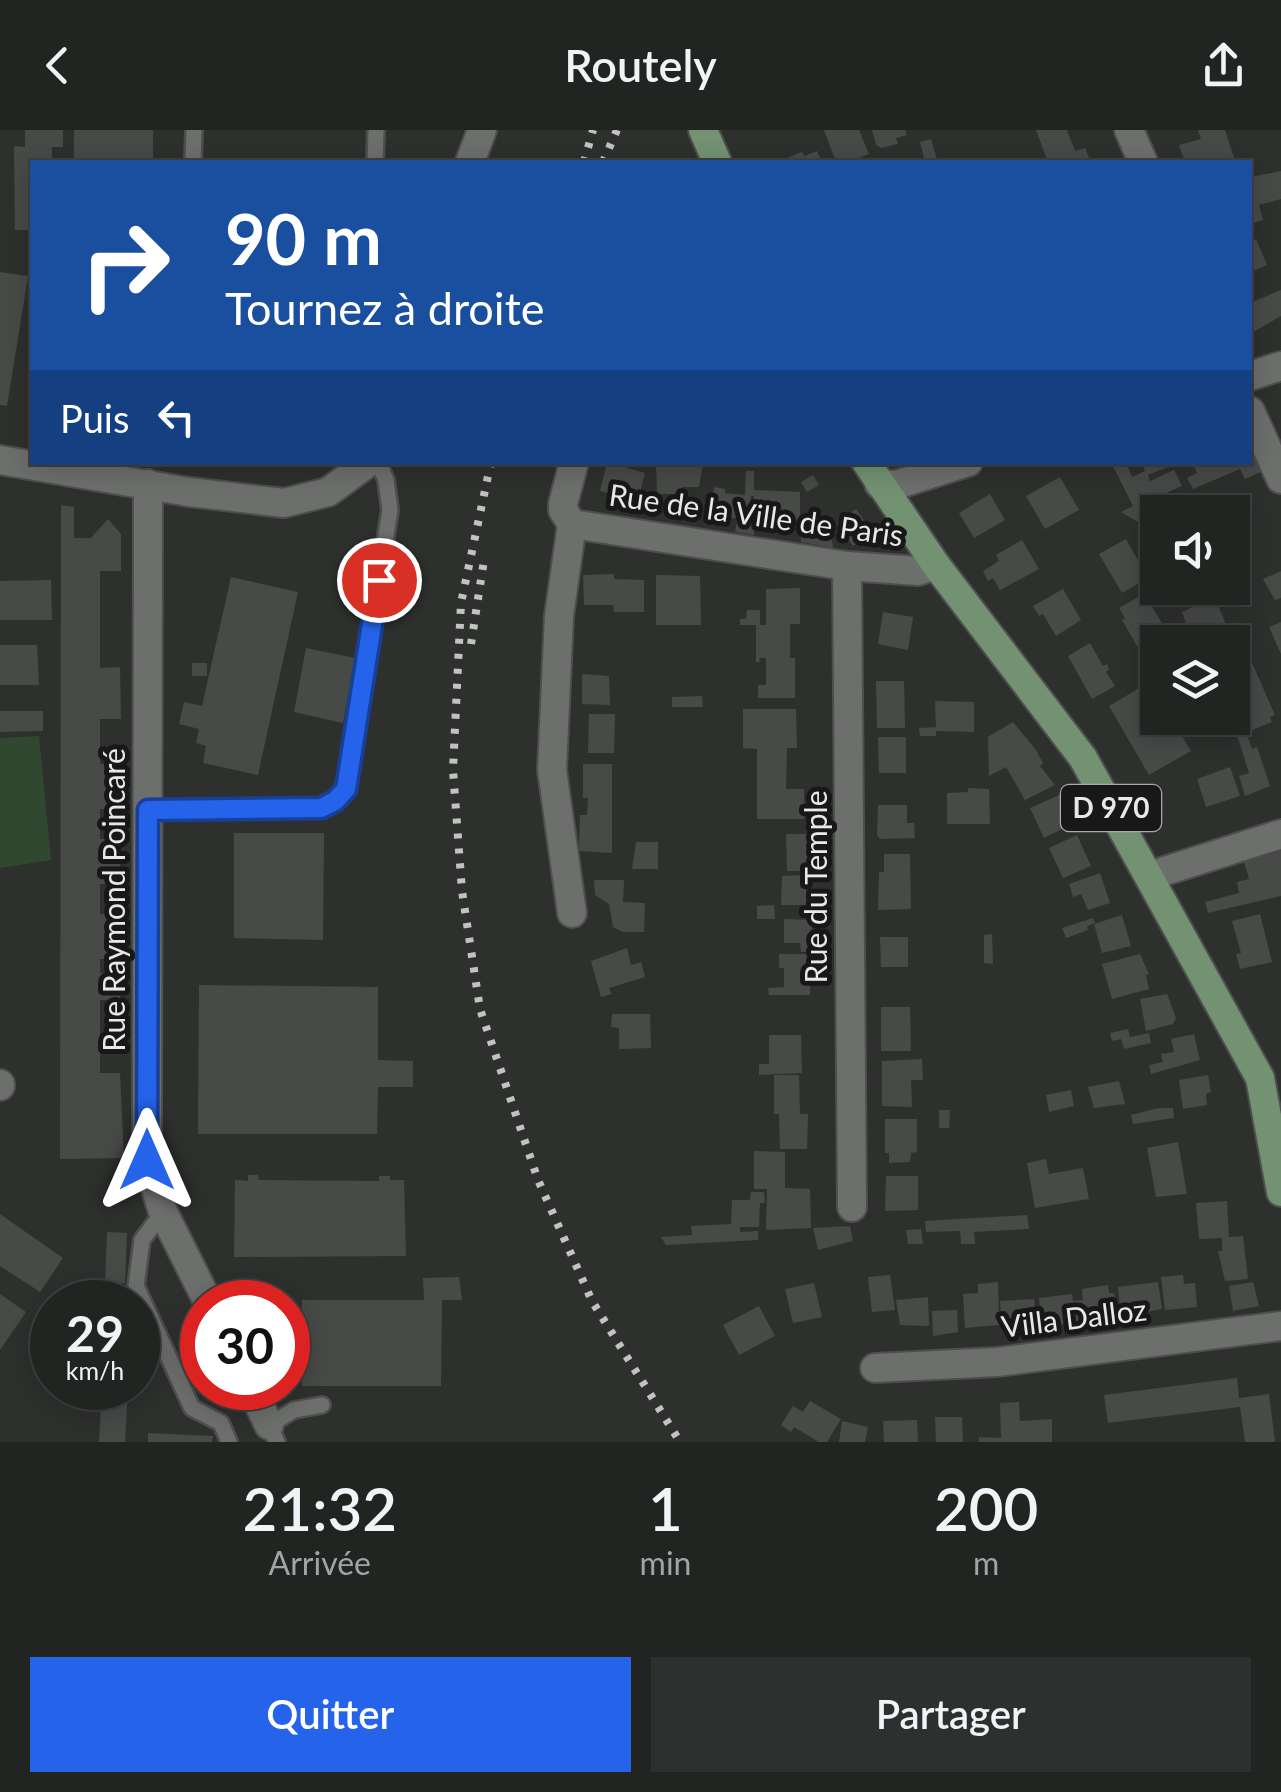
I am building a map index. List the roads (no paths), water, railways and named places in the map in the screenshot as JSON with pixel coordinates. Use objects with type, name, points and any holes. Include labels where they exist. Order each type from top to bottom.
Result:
[{"type":"main road","points":[[702,130],[717,160]]},
{"type":"main road","name":"D 970","points":[[873,474],[936,565],[1084,758],[1260,1078],[1281,1192]]},
{"type":"street","points":[[467,130],[467,160]]},
{"type":"street","points":[[468,160],[482,130]]},
{"type":"street","points":[[1128,130],[1141,160]]},
{"type":"street","points":[[1252,375],[1281,366]]},
{"type":"street","points":[[1252,415],[1281,480]]},
{"type":"street","points":[[0,460],[30,465]]},
{"type":"street","points":[[31,465],[284,503],[328,492],[365,465]]},
{"type":"street","name":"Rue de la Ville de Paris","points":[[573,465],[563,504],[572,524],[847,566],[918,571],[936,565]]},
{"type":"street","points":[[873,474],[896,484],[958,465]]},
{"type":"street","name":"Rue Raymond Poincaré","points":[[148,484],[147,1160],[163,1212],[197,1280]]},
{"type":"street","points":[[572,524],[559,616],[552,770],[572,913]]},
{"type":"street","name":"Rue du Temple","points":[[847,566],[852,1207]]},
{"type":"street","points":[[1149,876],[1281,834]]},
{"type":"street","name":"Villa Dalloz","points":[[875,1368],[998,1362],[1281,1326]]},
{"type":"street","points":[[261,1410],[273,1433]]},
{"type":"lane","points":[[193,160],[194,130]]},
{"type":"lane","points":[[374,160],[376,130]]},
{"type":"lane","points":[[148,810],[321,808],[346,789],[390,510],[386,480],[379,465]]},
{"type":"lane","points":[[163,1212],[142,1240],[136,1286],[192,1408],[222,1423],[229,1442]]},
{"type":"lane","points":[[273,1433],[294,1410],[322,1406]]},
{"type":"railway","points":[[585,160],[593,130]]},
{"type":"railway","points":[[604,160],[617,130]]},
{"type":"railway","points":[[490,465],[461,603],[453,770],[462,891],[480,1009],[538,1180],[592,1301],[680,1442]]},
{"type":"railway","points":[[471,644],[484,560]]}]
